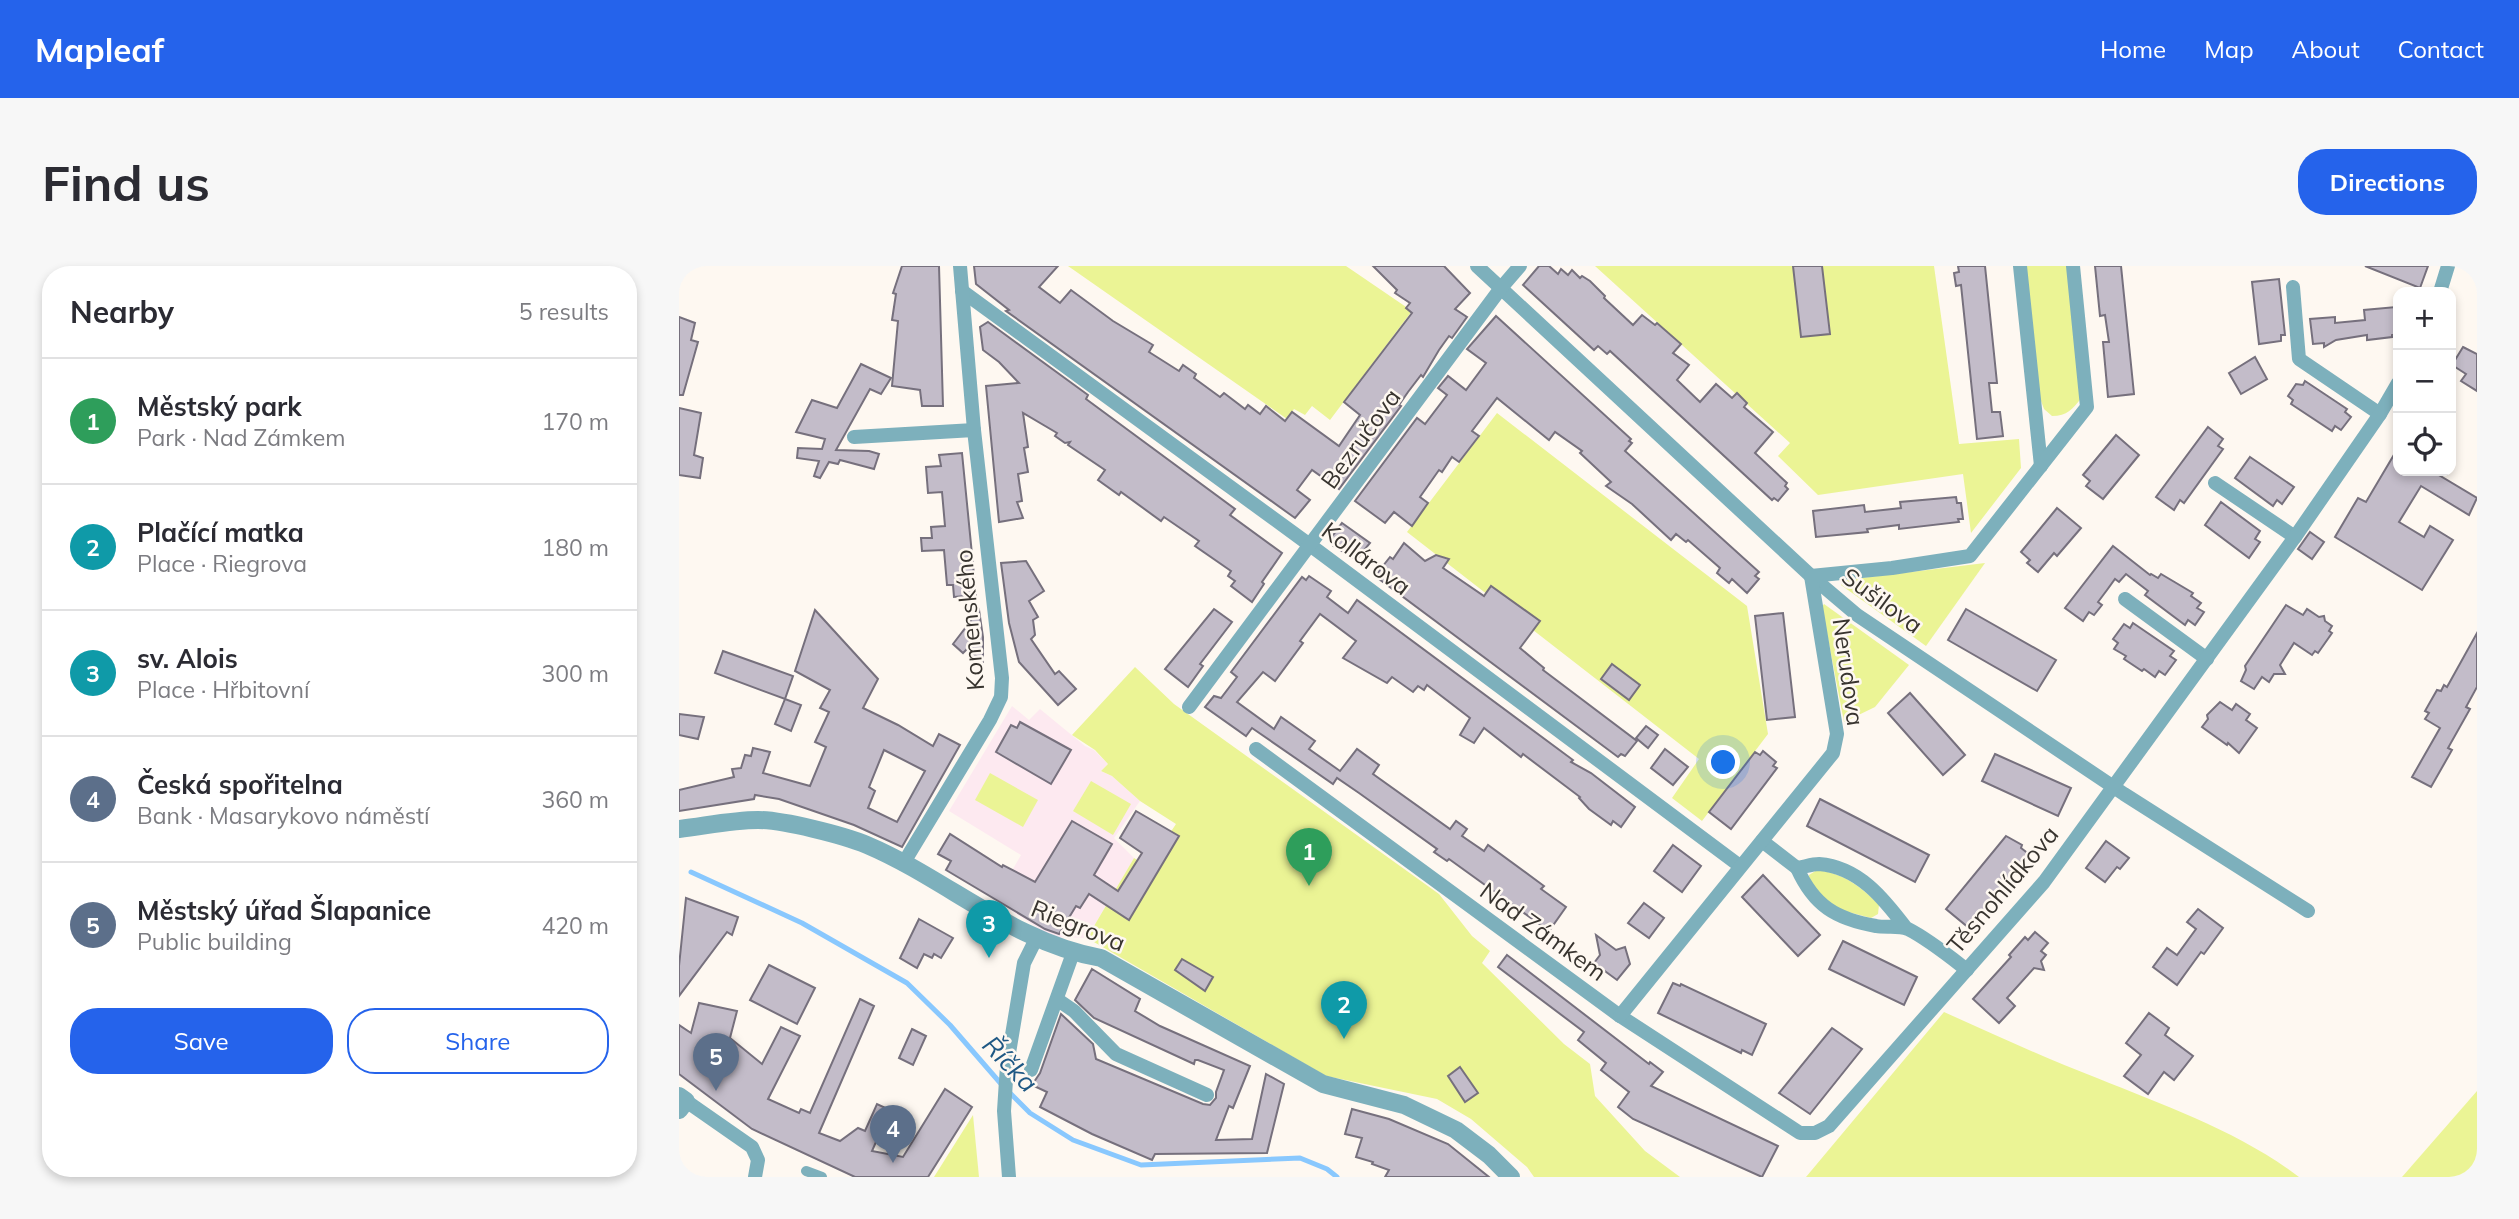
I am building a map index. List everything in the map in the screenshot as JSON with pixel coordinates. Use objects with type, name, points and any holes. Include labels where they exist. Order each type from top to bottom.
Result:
[{"type":"street","name":"Komenského","points":[[903,864],[990,720],[1001,697],[1002,678],[974,430],[960,266]]},
{"type":"street","name":"Sušilova","points":[[1477,266],[1811,576],[1857,615],[2115,787],[2308,911]]},
{"type":"street","name":"Bezručova","points":[[1189,707],[1520,266]]},
{"type":"street","points":[[2021,266],[2041,466]]},
{"type":"street","points":[[1811,576],[1892,568],[1970,556],[2087,407],[2073,266]]},
{"type":"street","points":[[2442,287],[2448,266]]},
{"type":"street","points":[[2293,288],[2298,359],[2381,414]]},
{"type":"street","name":"Kollárova","points":[[962,291],[1311,546],[1740,866]]},
{"type":"street","name":"Těsnohlídkova","points":[[1815,1133],[1829,1126],[2044,881],[2295,537],[2393,393]]},
{"type":"street","points":[[854,437],[974,430]]},
{"type":"street","points":[[2215,483],[2295,537]]},
{"type":"street","name":"Nerudova","points":[[1619,1016],[1833,753],[1837,734],[1811,576]]},
{"type":"street","points":[[2125,599],[2207,659]]},
{"type":"street","name":"Nad Zámkem","points":[[1256,749],[1619,1016],[1800,1133],[1815,1133]]},
{"type":"street","name":"Riegrova","points":[[679,829],[759,820],[812,829],[866,845],[1036,939],[1073,953],[1101,958],[1323,1084],[1404,1105],[1456,1130],[1489,1155],[1511,1177]]},
{"type":"street","points":[[1762,841],[1797,868],[1806,888],[1820,904],[1838,916],[1877,927],[1906,928]]},
{"type":"street","points":[[1797,868],[1818,864],[1856,874],[1886,901],[1906,928],[1967,970]]},
{"type":"street","points":[[1009,1177],[1004,1102],[1007,1065],[1024,963],[1036,939]]},
{"type":"street","points":[[1031,1070],[1073,953]]},
{"type":"street","points":[[1058,1000],[1075,1011],[1116,1054],[1207,1095]]},
{"type":"street","points":[[681,1102],[753,1147],[758,1160],[755,1177]]},
{"type":"street","points":[[806,1171],[822,1177]]},
{"type":"shaded area","points":[[1012,706],[1029,720],[1040,709],[1085,746],[1094,750],[1108,764],[1101,771],[1112,776],[1140,801],[1114,838],[1134,858],[1087,938],[1052,937],[995,900],[1021,855],[949,811]]},
{"type":"green space","points":[[1068,266],[1346,266],[1412,311],[1330,420],[1312,406],[1305,415],[1294,409],[1287,419]]},
{"type":"green space","points":[[1595,266],[1934,266],[1959,444],[2019,439],[2021,468],[1971,533],[1963,474],[1818,495],[1778,456],[1790,443]]},
{"type":"green space","points":[[2026,266],[2069,266],[2082,397],[2073,408],[2062,415],[2052,416],[2044,409],[2038,393]]},
{"type":"green space","points":[[1497,413],[1747,606],[1768,734],[1702,821],[1672,798],[1699,759],[1407,532]]},
{"type":"green space","points":[[1985,563],[1926,646],[1841,585],[1845,580]]},
{"type":"green space","points":[[1824,604],[1909,665],[1875,707],[1844,722],[1822,607]]},
{"type":"green space","points":[[1135,667],[1174,704],[1439,894],[1472,936],[1490,951],[1482,963],[1564,1044],[1590,1064],[1595,1096],[1645,1151],[1680,1177],[1534,1177],[1527,1167],[1471,1119],[1437,1099],[1326,1076],[1087,938],[1134,858],[1148,866],[1176,824],[1140,801],[1112,776],[1101,771],[1108,764],[1095,750],[1072,735]]},
{"type":"green space","points":[[990,773],[1038,800],[1023,827],[975,800]]},
{"type":"green space","points":[[1091,781],[1131,804],[1113,835],[1073,811]]},
{"type":"green space","points":[[1817,870],[1836,874],[1858,887],[1879,905],[1878,914],[1871,918],[1837,909],[1809,885],[1809,875]]},
{"type":"green space","points":[[1944,1012],[2202,1121],[2252,1146],[2299,1177],[1806,1177]]},
{"type":"green space","points":[[2477,1091],[2477,1177],[2402,1177]]},
{"type":"green space","points":[[973,1115],[979,1177],[934,1177]]},
{"type":"building","points":[[902,266],[939,266],[943,406],[922,406],[920,390],[892,386],[898,321],[892,320],[896,294],[893,293]]},
{"type":"building","points":[[974,266],[1058,266],[1039,287],[1060,303],[1071,290],[1113,321],[1153,345],[1149,352],[1179,371],[1183,365],[1196,374],[1194,378],[1220,397],[1224,393],[1245,409],[1248,405],[1260,414],[1266,406],[1285,421],[1292,412],[1339,446],[1360,415],[1344,402],[1412,313],[1406,308],[1410,303],[1395,293],[1397,290],[1373,266],[1444,266],[1470,293],[1455,309],[1467,317],[1452,338],[1449,336],[1423,377],[1421,375],[1408,392],[1399,405],[1401,406],[1339,489],[1312,470],[1297,490],[1310,500],[1295,518],[1006,311],[1009,310],[976,284]]},
{"type":"building","points":[[1539,266],[1549,266],[1558,274],[1561,269],[1568,275],[1572,270],[1580,278],[1582,276],[1590,281],[1633,325],[1642,315],[1655,325],[1657,323],[1681,344],[1673,353],[1689,365],[1677,380],[1700,402],[1716,384],[1732,398],[1737,393],[1747,403],[1744,407],[1773,432],[1755,453],[1787,483],[1785,486],[1788,489],[1778,501],[1774,498],[1772,500],[1610,351],[1607,354],[1598,346],[1594,350],[1523,285]]},
{"type":"building","points":[[1793,266],[1822,266],[1830,334],[1801,337]]},
{"type":"building","points":[[1958,266],[1985,266],[1997,383],[1989,383],[1992,412],[2000,412],[2003,436],[1977,439],[1961,285],[1956,286],[1954,273],[1959,272]]},
{"type":"building","points":[[2095,266],[2121,266],[2134,394],[2108,397],[2103,342],[2109,342],[2105,315],[2100,316]]},
{"type":"building","points":[[2365,266],[2428,266],[2420,287]]},
{"type":"building","points":[[2279,279],[2285,335],[2281,335],[2281,341],[2259,344],[2252,282]]},
{"type":"building","points":[[2393,307],[2392,337],[2367,340],[2367,335],[2336,340],[2324,347],[2324,343],[2313,344],[2310,319],[2335,317],[2335,323],[2365,320],[2364,310]]},
{"type":"building","points":[[1496,316],[1631,439],[1629,441],[1632,443],[1625,451],[1759,572],[1755,576],[1759,579],[1747,593],[1732,579],[1729,583],[1717,573],[1720,568],[1688,540],[1686,542],[1676,534],[1671,540],[1632,504],[1606,486],[1611,482],[1580,453],[1582,451],[1555,432],[1549,440],[1497,398],[1472,431],[1479,436],[1459,462],[1452,457],[1420,497],[1428,503],[1412,526],[1394,512],[1385,523],[1355,501],[1417,418],[1425,424],[1447,395],[1438,388],[1448,376],[1466,390],[1486,363],[1467,349]]},
{"type":"building","points":[[679,317],[695,323],[691,340],[698,342],[683,395],[679,395]]},
{"type":"building","points":[[988,322],[1088,395],[1086,399],[1235,509],[1230,515],[1282,553],[1252,602],[1231,586],[1235,581],[1228,576],[1231,571],[1195,546],[1199,541],[1164,517],[1161,521],[1121,492],[1119,495],[1098,480],[1105,470],[1068,445],[1070,442],[1065,443],[1055,436],[1057,433],[1023,413],[1028,447],[1024,448],[1028,472],[1018,474],[1022,501],[1017,502],[1023,518],[999,522],[986,386],[1019,383],[983,350],[980,327]]},
{"type":"building","points":[[2463,347],[2477,354],[2477,391],[2461,381],[2466,374],[2456,368],[2456,358]]},
{"type":"building","points":[[2255,357],[2267,379],[2241,394],[2229,373]]},
{"type":"building","points":[[861,364],[891,378],[881,394],[870,389],[836,450],[879,454],[874,469],[840,460],[838,464],[829,462],[820,478],[814,476],[819,461],[797,458],[798,448],[822,449],[825,439],[796,432],[812,400],[837,408]]},
{"type":"building","points":[[2305,381],[2347,409],[2345,412],[2351,417],[2341,430],[2335,426],[2332,431],[2291,404],[2293,400],[2288,396],[2296,384],[2303,385]]},
{"type":"building","points":[[679,408],[701,413],[694,455],[703,458],[700,478],[679,475]]},
{"type":"building","points":[[2208,427],[2223,439],[2218,446],[2223,449],[2184,503],[2180,500],[2174,510],[2156,497]]},
{"type":"building","points":[[2116,435],[2139,455],[2103,499],[2086,486],[2090,481],[2083,475]]},
{"type":"building","points":[[962,453],[976,595],[954,597],[953,585],[947,585],[944,550],[922,551],[921,538],[932,538],[931,527],[945,526],[942,492],[928,493],[926,467],[941,466],[939,455]]},
{"type":"building","points":[[2393,456],[2393,476],[2440,476],[2477,498],[2469,515],[2421,486],[2399,522],[2424,537],[2430,526],[2453,540],[2422,590],[2335,537],[2358,498],[2366,502]]},
{"type":"building","points":[[2250,457],[2294,487],[2282,504],[2277,500],[2273,506],[2235,478]]},
{"type":"building","points":[[1956,497],[1957,503],[1961,503],[1963,519],[1958,519],[1959,522],[1899,529],[1899,525],[1867,529],[1868,532],[1816,537],[1813,511],[1864,505],[1865,512],[1901,508],[1900,502]]},
{"type":"building","points":[[2221,502],[2260,531],[2255,539],[2260,542],[2249,558],[2205,525]]},
{"type":"building","points":[[2057,508],[2081,528],[2057,556],[2054,553],[2038,572],[2027,563],[2030,560],[2021,552]]},
{"type":"building","points":[[1342,523],[1370,543],[1356,560],[1332,545],[1331,538]]},
{"type":"building","points":[[2310,532],[2324,542],[2312,559],[2298,549]]},
{"type":"building","points":[[1404,543],[1425,561],[1436,555],[1449,559],[1443,568],[1484,596],[1491,586],[1540,621],[1520,648],[1544,668],[1543,670],[1637,741],[1625,756],[1621,754],[1618,757],[1375,576],[1390,557],[1393,559]]},
{"type":"building","points":[[2113,546],[2150,575],[2158,578],[2161,574],[2193,593],[2191,596],[2201,603],[2197,608],[2204,612],[2195,625],[2188,620],[2185,625],[2145,595],[2148,591],[2126,574],[2119,582],[2115,579],[2098,602],[2102,605],[2094,615],[2089,612],[2083,621],[2065,608]]},
{"type":"building","points":[[1026,561],[1044,591],[1029,601],[1038,617],[1033,620],[1035,635],[1031,639],[1055,674],[1059,671],[1076,689],[1058,705],[1019,662],[1009,623],[1001,563]]},
{"type":"building","points":[[1309,576],[1331,591],[1327,597],[1348,613],[1357,600],[1573,760],[1571,762],[1591,773],[1635,807],[1621,827],[1613,821],[1611,825],[1589,809],[1580,797],[1484,728],[1474,743],[1460,735],[1470,718],[1427,685],[1424,690],[1418,686],[1413,692],[1392,677],[1387,683],[1343,658],[1356,641],[1320,614],[1275,681],[1263,672],[1237,702],[1274,729],[1281,717],[1315,741],[1309,749],[1340,771],[1357,749],[1379,765],[1373,774],[1450,829],[1456,821],[1467,829],[1462,836],[1484,851],[1488,845],[1544,886],[1541,889],[1566,907],[1549,931],[1449,859],[1447,861],[1434,852],[1437,849],[1337,778],[1333,784],[1252,728],[1246,736],[1205,707],[1214,696],[1221,698],[1237,677],[1231,672],[1302,577],[1306,580]]},
{"type":"building","points":[[2286,605],[2303,615],[2307,609],[2319,617],[2324,616],[2325,621],[2332,626],[2329,631],[2332,633],[2318,653],[2315,651],[2312,655],[2294,643],[2280,665],[2285,674],[2274,674],[2269,682],[2262,677],[2254,689],[2241,681],[2245,666]]},
{"type":"building","points":[[1214,609],[1232,622],[1200,664],[1203,666],[1188,687],[1165,669]]},
{"type":"building","points":[[1966,609],[2056,660],[2037,691],[1948,640]]},
{"type":"building","points":[[815,610],[878,679],[863,708],[933,746],[939,734],[960,745],[902,847],[854,825],[779,799],[755,795],[754,799],[679,811],[679,790],[734,777],[732,769],[741,768],[745,755],[751,756],[753,748],[770,752],[763,773],[810,786],[826,747],[815,742],[829,712],[820,708],[830,690],[795,671]],"holes":[[[884,750],[925,771],[897,822],[868,808],[875,791],[869,787]]]},
{"type":"building","points":[[979,610],[983,661],[967,649],[963,653],[953,644]]},
{"type":"building","points":[[1783,613],[1795,717],[1767,720],[1755,616]]},
{"type":"building","points":[[2133,623],[2174,651],[2170,656],[2176,660],[2165,675],[2159,671],[2155,677],[2144,669],[2142,671],[2114,649],[2118,643],[2113,639],[2124,624],[2130,628]]},
{"type":"building","points":[[2477,633],[2477,687],[2466,707],[2470,709],[2448,748],[2452,750],[2431,787],[2412,777],[2440,728],[2425,719],[2429,713],[2425,711],[2437,690],[2441,691],[2444,685],[2447,687]]},
{"type":"building","points":[[723,651],[793,676],[785,699],[715,673]]},
{"type":"building","points":[[1612,664],[1640,685],[1629,700],[1601,679]]},
{"type":"building","points":[[1910,693],[1965,755],[1943,775],[1888,713]]},
{"type":"building","points":[[785,699],[801,705],[791,731],[775,724]]},
{"type":"building","points":[[2220,702],[2232,710],[2236,704],[2250,714],[2246,720],[2257,728],[2239,753],[2202,727],[2208,719],[2207,715]]},
{"type":"building","points":[[679,714],[704,717],[698,739],[679,735]]},
{"type":"building","points":[[1020,722],[1071,750],[1051,784],[996,752],[1011,725],[1017,728]]},
{"type":"building","points":[[1646,726],[1658,735],[1648,748],[1636,738]]},
{"type":"building","points":[[1665,749],[1688,767],[1673,785],[1651,768]]},
{"type":"building","points":[[1763,751],[1776,762],[1773,766],[1777,768],[1731,829],[1709,812],[1755,752],[1760,755]]},
{"type":"building","points":[[1995,754],[2071,788],[2058,816],[1982,781]]},
{"type":"building","points":[[1820,799],[1929,855],[1915,882],[1807,826]]},
{"type":"building","points":[[1136,811],[1179,836],[1129,920],[1089,894],[1080,908],[1076,906],[1059,934],[1045,929],[946,870],[951,861],[938,854],[950,834],[1002,867],[1003,865],[1035,882],[1072,821],[1112,844],[1094,875],[1118,891],[1142,853],[1120,838]]},
{"type":"building","points":[[2006,836],[2022,845],[2021,848],[2030,855],[1969,928],[1946,909]]},
{"type":"building","points":[[2106,841],[2129,858],[2120,869],[2117,867],[2105,882],[2086,868]]},
{"type":"building","points":[[1673,845],[1701,866],[1682,892],[1654,871]]},
{"type":"building","points":[[1763,875],[1820,935],[1798,956],[1742,897]]},
{"type":"building","points":[[686,898],[738,917],[732,935],[727,932],[679,996],[679,966]]},
{"type":"building","points":[[1644,903],[1664,918],[1649,938],[1628,923]]},
{"type":"building","points":[[2198,909],[2223,928],[2177,985],[2153,967],[2167,948],[2177,955],[2196,929],[2187,922]]},
{"type":"building","points":[[919,919],[953,938],[941,958],[934,954],[932,958],[924,954],[917,968],[900,958]]},
{"type":"building","points":[[2035,932],[2048,943],[2041,951],[2046,955],[2041,961],[2044,970],[2034,968],[2007,998],[2015,1006],[1999,1023],[1973,999],[2011,957],[2009,955],[2025,937],[2028,940]]},
{"type":"building","points":[[1596,935],[1616,950],[1625,947],[1630,964],[1617,980],[1594,963],[1600,955]]},
{"type":"building","points":[[1843,941],[1917,977],[1904,1005],[1829,969]]},
{"type":"building","points":[[1507,955],[1663,1072],[1651,1086],[1778,1146],[1762,1177],[1633,1119],[1618,1107],[1629,1092],[1601,1070],[1606,1063],[1578,1040],[1584,1032],[1498,967]]},
{"type":"building","points":[[1182,959],[1213,977],[1205,991],[1175,970]]},
{"type":"building","points":[[769,965],[815,988],[797,1024],[750,1000]]},
{"type":"building","points":[[1092,969],[1140,999],[1135,1011],[1160,1026],[1250,1066],[1233,1108],[1229,1106],[1216,1140],[1252,1139],[1266,1074],[1284,1084],[1267,1153],[1155,1154],[1152,1160],[1092,1134],[1040,1107],[1047,1092],[1032,1085],[1040,1073],[1061,1014],[1093,1044],[1096,1059],[1203,1104],[1210,1105],[1216,1098],[1224,1070],[1198,1060],[1195,1060],[1194,1064],[1094,1018],[1075,1000]]},
{"type":"building","points":[[1673,983],[1680,986],[1681,984],[1766,1024],[1752,1055],[1742,1050],[1741,1053],[1658,1013]]},
{"type":"building","points":[[860,999],[874,1006],[819,1133],[840,1141],[858,1128],[865,1131],[877,1104],[890,1110],[872,1151],[903,1157],[945,1089],[972,1107],[928,1177],[855,1177],[752,1129],[679,1074],[679,1025],[691,1033],[699,1003],[737,1011],[730,1038],[762,1064],[781,1027],[800,1036],[768,1099],[799,1113],[801,1109],[810,1113]]},
{"type":"building","points":[[2149,1013],[2169,1028],[2165,1035],[2193,1056],[2174,1080],[2164,1072],[2148,1094],[2124,1076],[2141,1055],[2126,1043]]},
{"type":"building","points":[[1832,1028],[1862,1049],[1810,1114],[1779,1093]]},
{"type":"building","points":[[912,1029],[926,1036],[913,1065],[899,1058]]},
{"type":"building","points":[[1460,1067],[1478,1093],[1465,1102],[1448,1076]]},
{"type":"building","points":[[1352,1109],[1389,1119],[1448,1144],[1489,1177],[1385,1177],[1389,1170],[1356,1157],[1362,1138],[1345,1134]]},
{"type":"waterway","name":"Říčka","points":[[691,872],[802,923],[907,983],[950,1025],[1002,1085]]},
{"type":"waterway","name":"Říčka","points":[[1009,1092],[1030,1113],[1073,1140],[1141,1165],[1300,1158],[1327,1169],[1337,1177]]},
{"type":"place","name":"Městský park","points":[[1309,886]]},
{"type":"place","name":"sv. Alois","points":[[989,958]]},
{"type":"place","name":"Plačící matka","points":[[1344,1039]]},
{"type":"place","name":"Městský úřad Šlapanice","points":[[716,1091]]},
{"type":"place","name":"Česká spořitelna","points":[[893,1163]]}]
